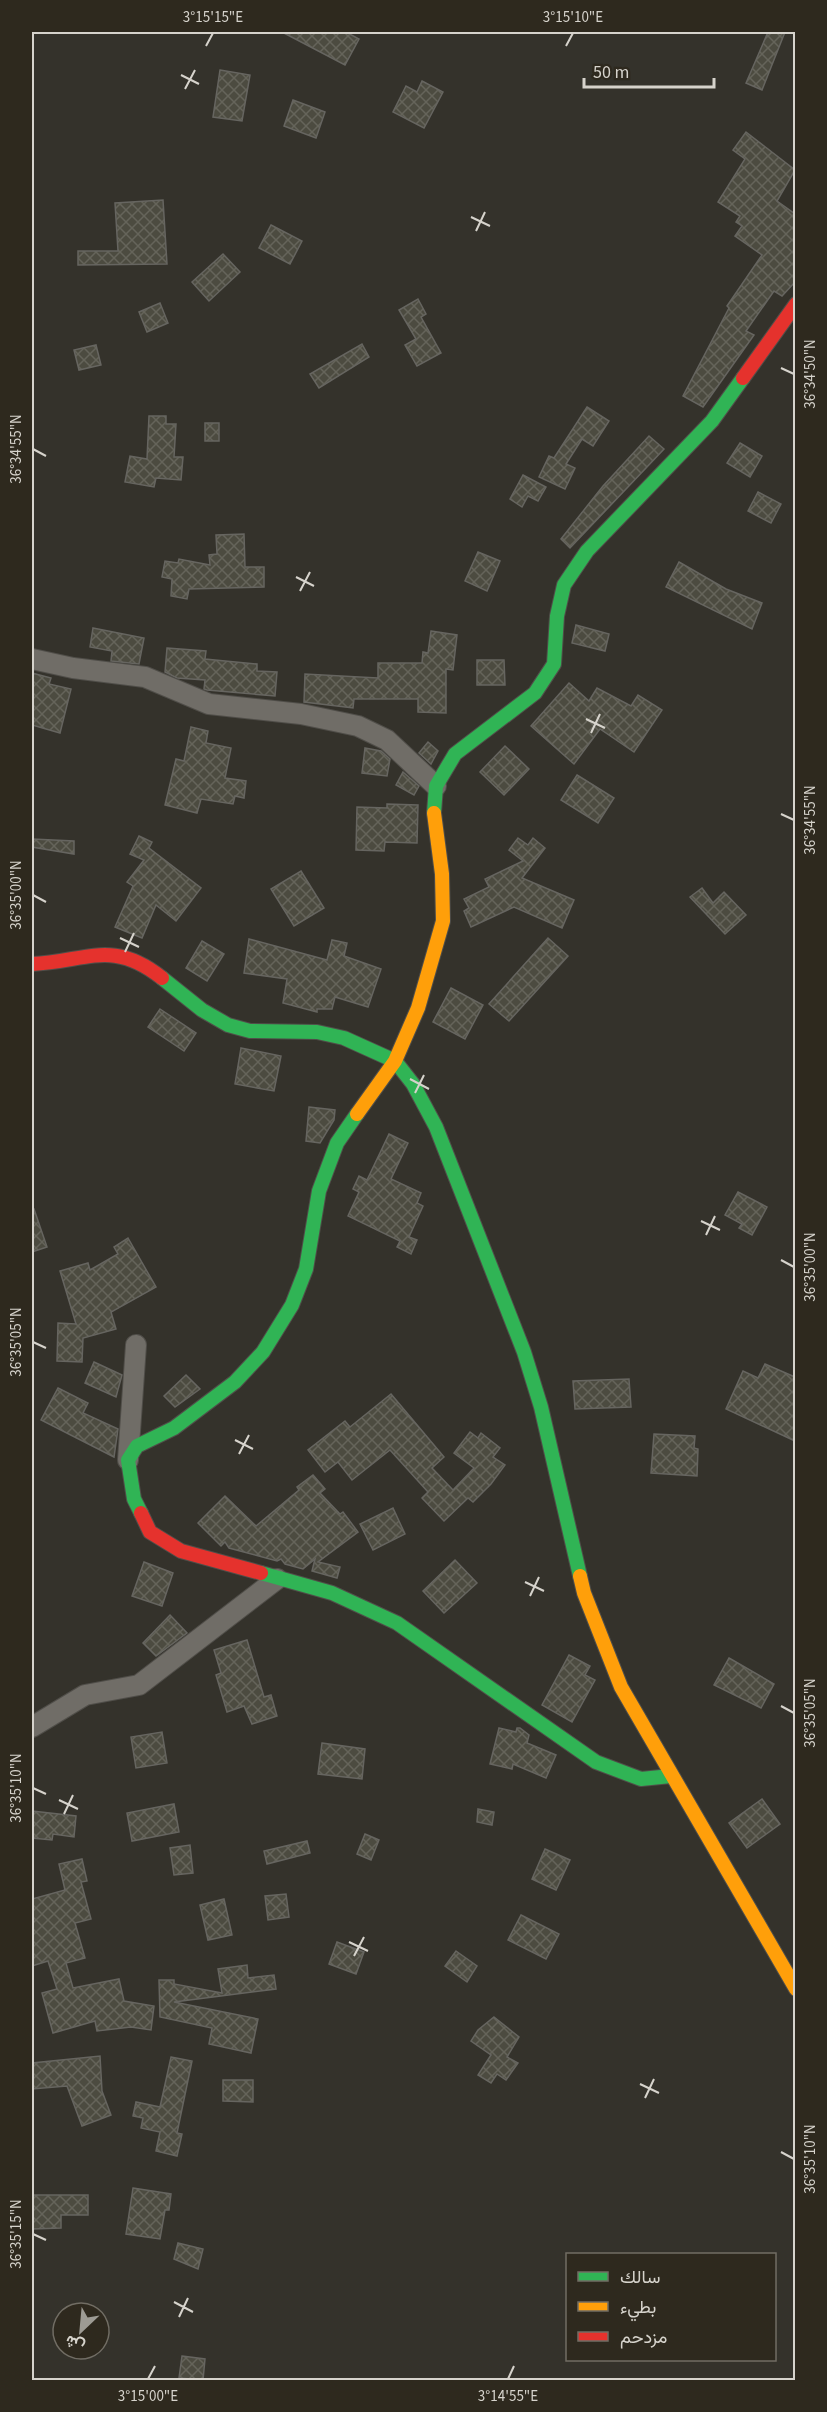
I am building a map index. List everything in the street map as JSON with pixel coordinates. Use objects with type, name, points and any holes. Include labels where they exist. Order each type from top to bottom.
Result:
[{"type":"street","points":[[128,1460],[136,1446],[174,1428],[235,1382],[263,1352],[292,1305],[306,1269],[319,1191],[337,1143],[395,1061],[418,1008],[444,921],[442,874],[434,816],[436,786],[455,754],[535,693],[554,664],[557,616],[564,585],[587,551],[712,421],[795,304]]},
{"type":"street","points":[[32,659],[73,668],[145,677],[209,704],[302,714],[358,726],[387,740],[436,786]]},
{"type":"street","points":[[32,964],[56,963],[86,955],[111,953],[132,959],[155,972],[202,1010],[228,1025],[249,1031],[316,1032],[344,1038],[395,1061],[413,1084],[436,1127],[524,1352],[542,1407],[584,1593],[621,1687],[795,1989]]},
{"type":"street","points":[[136,1345],[128,1460],[134,1499],[150,1532],[181,1551],[332,1593],[397,1623],[596,1762],[641,1779],[671,1776]]},
{"type":"street","points":[[32,1727],[85,1695],[139,1685],[277,1579]]},
{"type":"building","points":[[282,32],[346,32],[359,39],[345,65]]},
{"type":"building","points":[[768,32],[785,32],[762,90],[746,83]]},
{"type":"building","points":[[220,70],[250,75],[242,121],[213,117]]},
{"type":"building","points":[[422,81],[443,92],[424,128],[393,112],[406,86],[417,92]]},
{"type":"building","points":[[293,100],[325,112],[316,138],[284,126]]},
{"type":"building","points":[[746,132],[795,170],[777,201],[795,214],[795,282],[782,296],[774,291],[746,331],[754,335],[703,407],[683,396],[729,308],[727,306],[762,255],[735,236],[742,226],[736,222],[740,216],[718,202],[745,159],[733,150]]},
{"type":"building","points":[[163,200],[167,264],[78,265],[78,251],[118,251],[115,203]]},
{"type":"building","points":[[271,225],[302,241],[290,264],[259,248]]},
{"type":"building","points":[[223,254],[240,272],[209,301],[192,282]]},
{"type":"building","points":[[418,299],[426,314],[421,317],[441,353],[417,366],[405,345],[416,339],[399,310]]},
{"type":"building","points":[[160,303],[168,323],[147,332],[139,312]]},
{"type":"building","points":[[362,344],[369,357],[319,388],[310,374]]},
{"type":"building","points":[[96,345],[101,365],[79,370],[74,350]]},
{"type":"building","points":[[587,407],[609,421],[593,446],[582,439],[566,464],[575,468],[565,489],[539,477],[549,456],[554,458]]},
{"type":"building","points":[[149,416],[166,416],[166,424],[176,424],[174,457],[183,457],[181,480],[156,478],[154,487],[125,482],[130,456],[147,459]]},
{"type":"building","points":[[205,423],[219,423],[219,441],[205,441]]},
{"type":"building","points":[[649,436],[664,449],[570,548],[561,539],[603,486]]},
{"type":"building","points":[[740,443],[762,456],[750,477],[727,463]]},
{"type":"building","points":[[523,475],[546,487],[538,501],[528,496],[522,507],[510,499]]},
{"type":"building","points":[[758,492],[781,504],[771,523],[748,511]]},
{"type":"building","points":[[244,534],[245,567],[264,567],[264,587],[189,589],[187,599],[171,596],[172,579],[162,577],[165,561],[178,563],[179,559],[210,565],[209,555],[217,554],[216,535]]},
{"type":"building","points":[[478,552],[500,561],[487,591],[465,581]]},
{"type":"building","points":[[679,562],[726,589],[762,603],[752,629],[666,587]]},
{"type":"building","points":[[576,625],[609,634],[605,651],[572,643]]},
{"type":"building","points":[[93,628],[144,638],[139,664],[111,661],[112,651],[90,647]]},
{"type":"building","points":[[431,631],[457,635],[453,670],[446,669],[446,713],[418,712],[418,699],[354,699],[353,708],[304,702],[305,674],[378,678],[378,663],[422,663],[423,652],[428,653]]},
{"type":"building","points":[[167,648],[206,651],[205,659],[257,664],[257,671],[277,672],[275,696],[207,690],[204,689],[205,680],[177,678],[165,672]]},
{"type":"building","points":[[477,660],[504,660],[505,685],[477,685]]},
{"type":"building","points":[[32,673],[51,678],[49,684],[71,689],[60,733],[32,725]]},
{"type":"building","points":[[569,683],[589,701],[597,688],[631,706],[638,695],[662,710],[634,752],[600,729],[574,764],[531,726]]},
{"type":"building","points":[[191,727],[208,731],[206,743],[231,748],[225,778],[246,781],[244,798],[235,796],[233,804],[201,799],[197,813],[165,805],[176,759],[184,761]]},
{"type":"building","points":[[428,742],[438,751],[431,764],[419,753]]},
{"type":"building","points":[[505,746],[529,769],[504,795],[480,772]]},
{"type":"building","points":[[365,748],[381,751],[390,759],[387,776],[362,773]]},
{"type":"building","points":[[403,772],[419,786],[414,795],[396,785]]},
{"type":"building","points":[[577,775],[614,798],[598,823],[561,800]]},
{"type":"building","points":[[387,804],[418,805],[417,843],[385,842],[384,851],[356,850],[357,807],[387,808]]},
{"type":"building","points":[[139,836],[152,842],[149,848],[201,888],[176,921],[156,905],[142,938],[115,927],[133,886],[127,882],[144,860],[130,854]]},
{"type":"building","points":[[518,838],[528,845],[533,838],[545,848],[522,878],[574,900],[562,928],[514,907],[471,927],[464,911],[469,908],[464,899],[489,887],[485,879],[523,861],[509,850]]},
{"type":"building","points":[[32,839],[74,841],[74,854],[32,847]]},
{"type":"building","points":[[301,871],[324,908],[294,926],[271,889]]},
{"type":"building","points":[[702,888],[713,903],[724,892],[746,915],[725,934],[690,897]]},
{"type":"building","points":[[548,938],[568,956],[509,1021],[489,1004]]},
{"type":"building","points":[[249,939],[327,960],[332,940],[347,943],[344,956],[381,969],[368,1007],[335,997],[332,1009],[317,1009],[317,1012],[283,1003],[287,979],[244,973]]},
{"type":"building","points":[[202,941],[224,954],[207,981],[186,968]]},
{"type":"building","points":[[451,988],[483,1005],[465,1039],[433,1022]]},
{"type":"building","points":[[160,1009],[196,1033],[184,1051],[148,1027]]},
{"type":"building","points":[[241,1048],[281,1056],[274,1091],[235,1084]]},
{"type":"building","points":[[309,1107],[335,1110],[334,1120],[320,1143],[306,1141]]},
{"type":"building","points":[[389,1134],[408,1143],[391,1179],[421,1193],[417,1203],[423,1206],[409,1237],[417,1240],[411,1254],[397,1247],[400,1241],[348,1216],[359,1192],[353,1189],[359,1176],[367,1180]]},
{"type":"building","points":[[738,1192],[767,1207],[752,1235],[739,1228],[742,1224],[725,1215]]},
{"type":"building","points":[[34,1209],[47,1247],[32,1252],[32,1210]]},
{"type":"building","points":[[128,1238],[156,1287],[111,1312],[116,1329],[83,1338],[82,1362],[57,1361],[58,1323],[76,1324],[60,1271],[88,1263],[90,1270],[118,1254],[114,1247]]},
{"type":"building","points":[[94,1362],[122,1375],[116,1397],[85,1383]]},
{"type":"building","points":[[765,1364],[795,1377],[795,1441],[726,1409],[743,1371],[758,1378]]},
{"type":"building","points":[[186,1375],[200,1389],[175,1407],[164,1396]]},
{"type":"building","points":[[629,1379],[631,1407],[575,1409],[573,1381]]},
{"type":"building","points":[[58,1388],[88,1403],[83,1413],[118,1429],[114,1457],[41,1420]]},
{"type":"building","points":[[391,1394],[444,1457],[432,1468],[453,1490],[474,1468],[454,1453],[470,1432],[478,1438],[481,1433],[500,1448],[493,1457],[505,1465],[491,1484],[473,1502],[468,1498],[444,1521],[422,1498],[428,1492],[390,1450],[352,1480],[338,1462],[325,1472],[308,1450],[345,1421],[350,1427]]},
{"type":"building","points":[[654,1434],[695,1436],[694,1448],[698,1449],[697,1476],[651,1473]]},
{"type":"building","points":[[313,1475],[325,1489],[320,1493],[340,1514],[343,1512],[358,1532],[318,1562],[340,1567],[337,1578],[312,1571],[315,1559],[303,1569],[285,1564],[281,1559],[277,1561],[229,1548],[225,1542],[221,1546],[198,1523],[225,1496],[256,1526],[299,1490],[297,1487]]},
{"type":"building","points":[[393,1508],[405,1534],[373,1550],[360,1524]]},
{"type":"building","points":[[455,1560],[477,1583],[444,1613],[423,1591]]},
{"type":"building","points":[[144,1562],[173,1573],[162,1606],[132,1596]]},
{"type":"building","points":[[170,1615],[187,1633],[156,1656],[143,1643]]},
{"type":"building","points":[[247,1640],[264,1697],[271,1695],[277,1716],[252,1724],[244,1706],[227,1712],[216,1675],[221,1673],[214,1650]]},
{"type":"building","points":[[569,1655],[590,1666],[585,1675],[595,1680],[572,1722],[542,1705]]},
{"type":"building","points":[[729,1658],[774,1684],[761,1708],[714,1685]]},
{"type":"building","points":[[499,1728],[516,1732],[517,1728],[520,1728],[529,1735],[527,1743],[556,1755],[546,1778],[513,1764],[512,1769],[490,1764]]},
{"type":"building","points":[[162,1732],[167,1763],[136,1768],[131,1737]]},
{"type":"building","points":[[322,1743],[365,1749],[362,1779],[318,1774]]},
{"type":"building","points":[[762,1799],[780,1824],[747,1848],[729,1823]]},
{"type":"building","points":[[174,1804],[179,1832],[132,1841],[127,1813]]},
{"type":"building","points":[[478,1809],[494,1812],[492,1825],[477,1822]]},
{"type":"building","points":[[32,1811],[76,1816],[74,1837],[53,1834],[52,1840],[32,1838]]},
{"type":"building","points":[[365,1834],[379,1840],[371,1860],[357,1854]]},
{"type":"building","points":[[307,1841],[310,1853],[267,1864],[264,1851]]},
{"type":"building","points":[[190,1845],[193,1873],[174,1875],[170,1848]]},
{"type":"building","points":[[545,1849],[570,1860],[556,1890],[532,1879]]},
{"type":"building","points":[[82,1859],[87,1881],[81,1882],[91,1919],[75,1923],[85,1958],[66,1963],[73,1988],[119,1979],[124,2001],[154,2006],[151,2030],[131,2027],[97,2031],[95,2021],[53,2033],[42,1993],[57,1989],[48,1961],[32,1966],[32,1899],[65,1890],[59,1864]]},
{"type":"building","points":[[286,1894],[289,1917],[268,1920],[265,1896]]},
{"type":"building","points":[[224,1899],[232,1935],[208,1940],[200,1905]]},
{"type":"building","points":[[521,1915],[559,1934],[546,1959],[508,1940]]},
{"type":"building","points":[[337,1942],[364,1952],[356,1974],[329,1964]]},
{"type":"building","points":[[456,1951],[477,1966],[467,1982],[445,1966]]},
{"type":"building","points":[[247,1965],[248,1978],[274,1975],[276,1989],[174,2002],[258,2019],[251,2053],[209,2044],[212,2028],[160,2017],[159,1980],[174,1980],[174,1984],[222,1993],[218,1969]]},
{"type":"building","points":[[494,2017],[519,2037],[507,2057],[518,2063],[506,2080],[497,2074],[491,2083],[478,2075],[491,2055],[471,2041],[478,2030]]},
{"type":"building","points":[[100,2056],[102,2091],[111,2115],[82,2126],[67,2086],[32,2089],[32,2063]]},
{"type":"building","points":[[171,2057],[192,2061],[177,2133],[182,2134],[177,2156],[156,2151],[160,2132],[141,2128],[143,2118],[133,2116],[136,2102],[160,2107]]},
{"type":"building","points":[[223,2080],[253,2080],[253,2102],[223,2101]]},
{"type":"building","points":[[133,2188],[171,2194],[169,2210],[165,2210],[160,2239],[126,2234]]},
{"type":"building","points":[[32,2195],[88,2195],[88,2215],[61,2215],[61,2228],[32,2229]]},
{"type":"building","points":[[178,2243],[203,2249],[198,2269],[174,2259]]},
{"type":"building","points":[[182,2356],[205,2359],[203,2380],[179,2378]]},
{"type":"traffic: fast","points":[[434,813],[436,786],[455,754],[535,693],[554,664],[557,616],[564,585],[587,551],[712,421],[743,378]]},
{"type":"traffic: fast","points":[[162,978],[202,1010],[228,1025],[250,1031],[317,1032],[344,1038],[395,1061],[413,1084],[436,1127],[524,1352],[541,1407],[580,1576]]},
{"type":"traffic: fast","points":[[141,1513],[134,1499],[128,1460],[137,1446],[174,1428],[235,1382],[263,1352],[292,1305],[306,1269],[319,1191],[337,1143],[357,1114]]},
{"type":"traffic: fast","points":[[261,1573],[332,1593],[397,1623],[596,1762],[641,1779],[671,1776]]},
{"type":"traffic: slow","points":[[357,1114],[395,1061],[418,1008],[443,921],[442,874],[434,813]]},
{"type":"traffic: slow","points":[[580,1576],[584,1593],[621,1687],[796,1989]]},
{"type":"traffic: jam","points":[[743,378],[796,304]]},
{"type":"traffic: jam","points":[[32,964],[113,955],[144,966],[162,978]]},
{"type":"traffic: jam","points":[[141,1513],[150,1532],[181,1551],[261,1573]]}]
